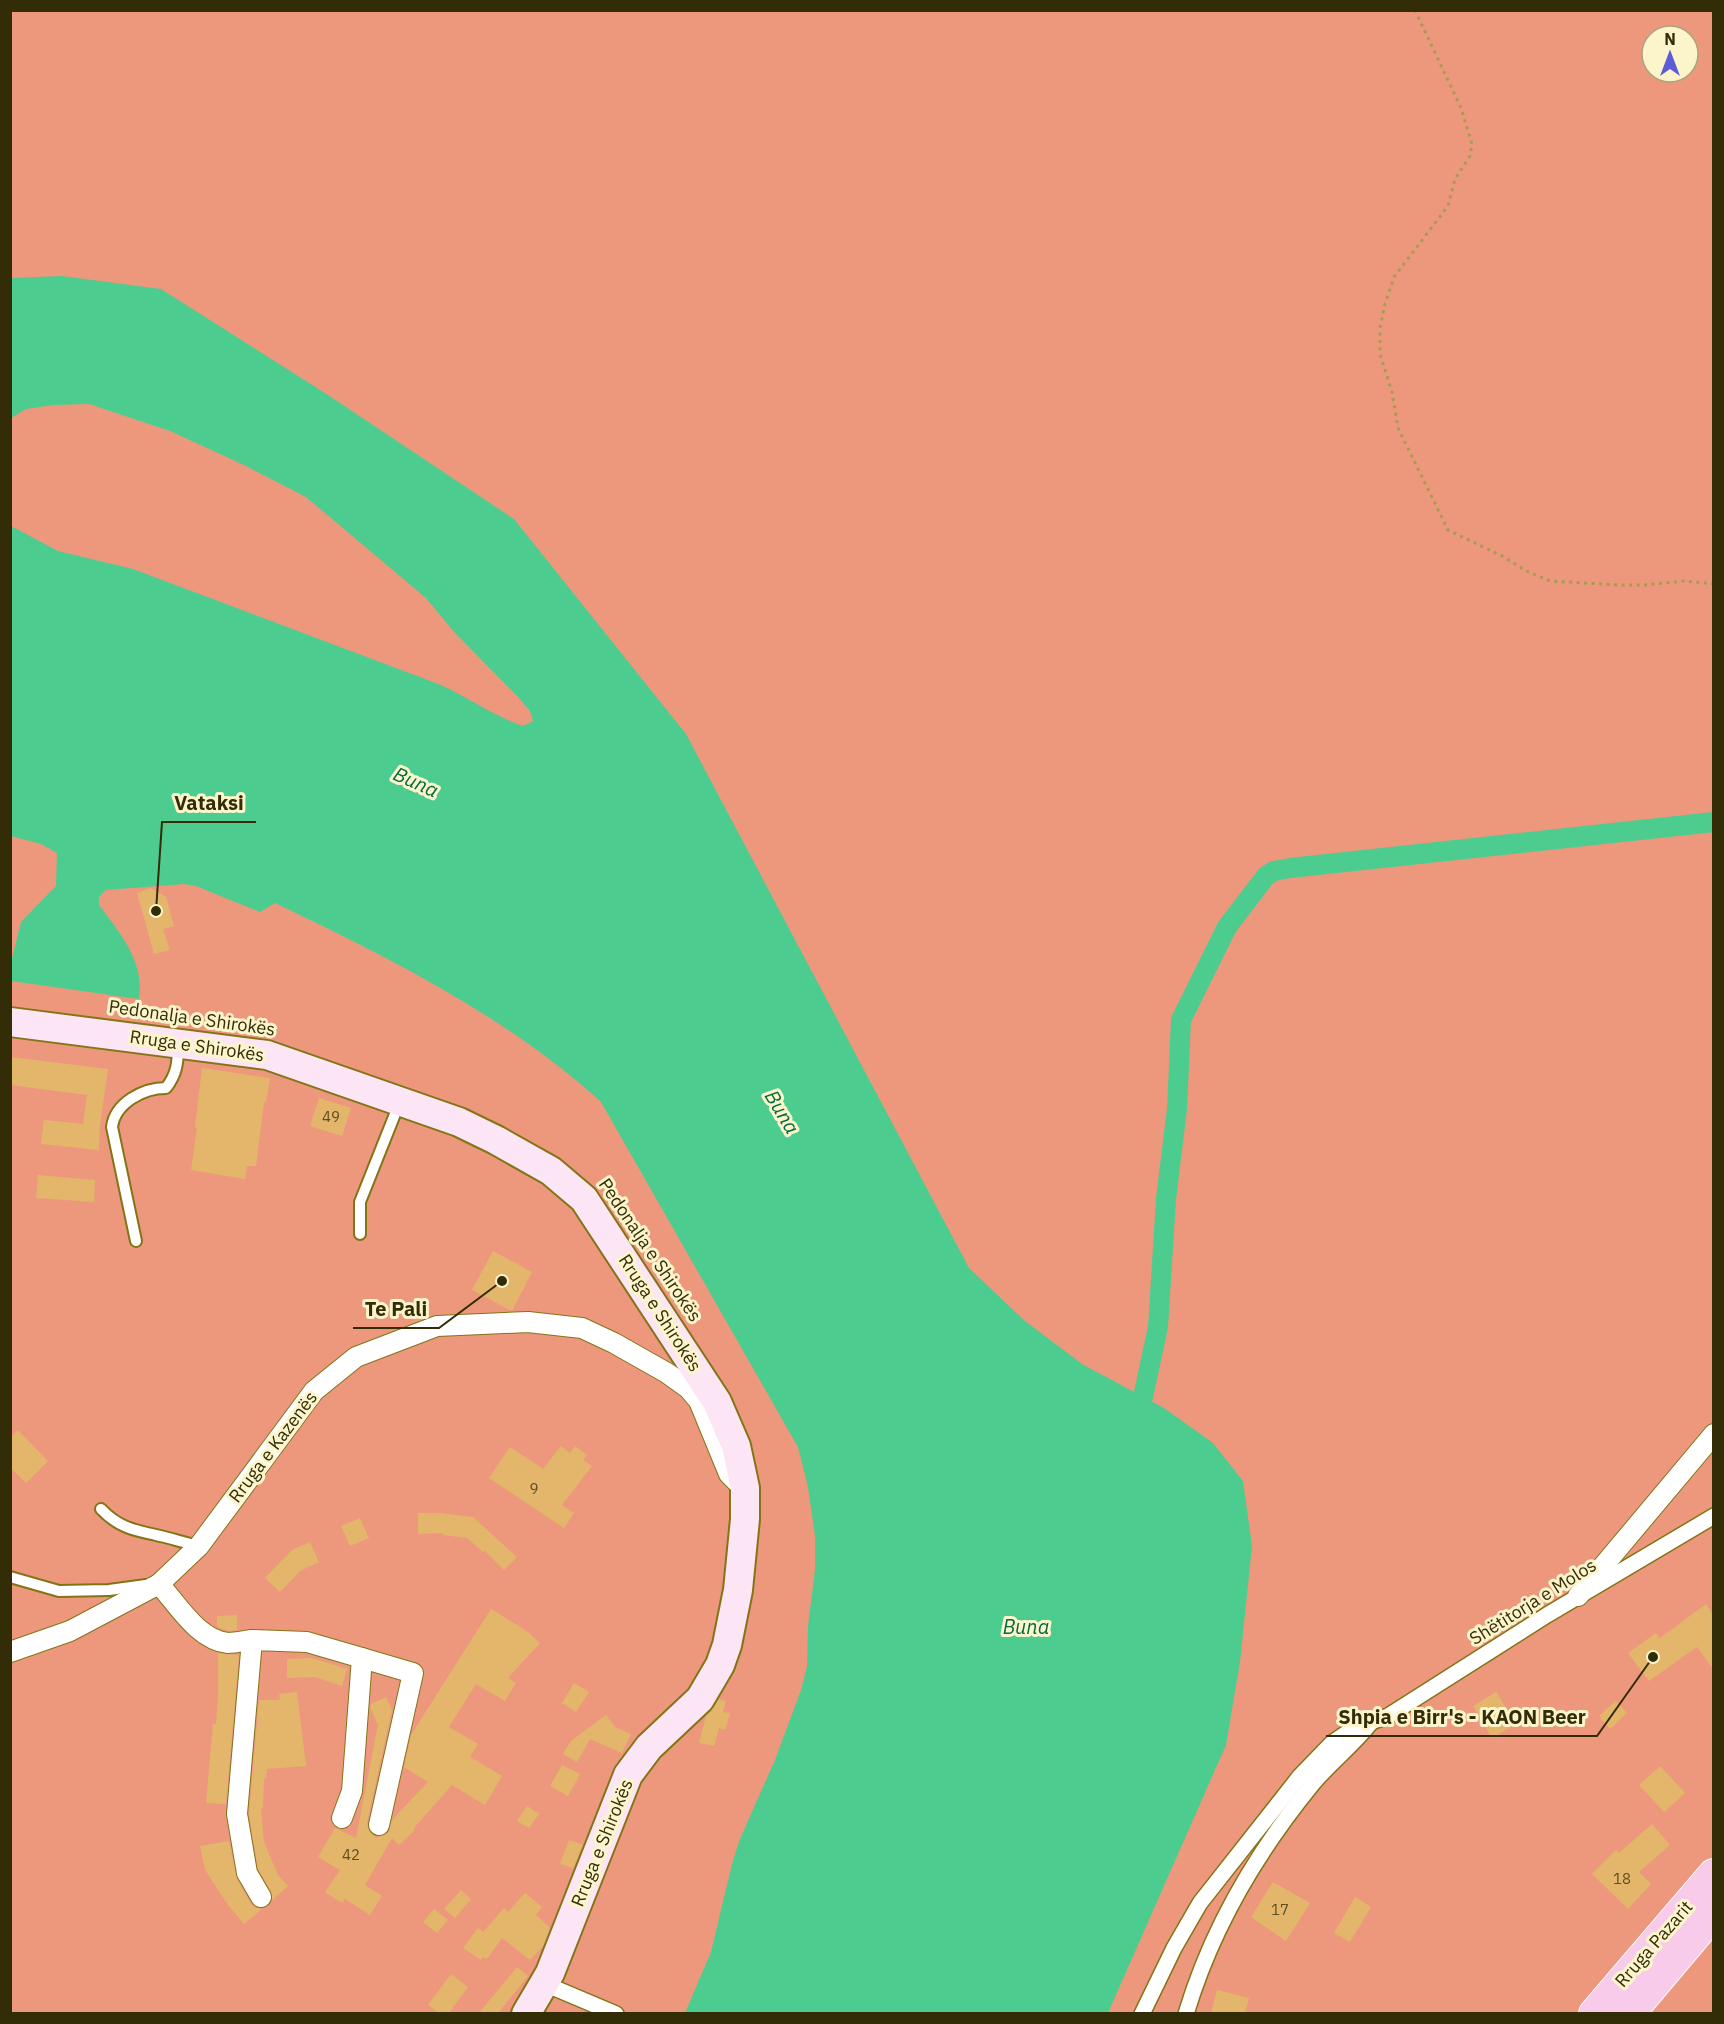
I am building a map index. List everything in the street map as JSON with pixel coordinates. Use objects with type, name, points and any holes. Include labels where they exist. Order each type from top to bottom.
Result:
[{"type":"main road","name":"Rruga e Shirokës","points":[[10,1022],[267,1055],[459,1122],[496,1140],[551,1171],[584,1199],[717,1402],[736,1446],[745,1488],[745,1519],[738,1590],[727,1645],[720,1665],[700,1699],[649,1747],[628,1775],[545,1984],[526,2013]]},
{"type":"main road","name":"Rruga Pazarit","points":[[1595,2013],[1713,1875]]},
{"type":"main road","name":"Rruga Pazarit","points":[[1628,2013],[1713,1912]]},
{"type":"street","name":"Rruga e Kazenës","points":[[10,1652],[70,1631],[159,1584],[198,1546],[314,1391],[356,1357],[437,1326],[528,1322],[582,1328],[622,1347],[688,1388],[699,1401],[729,1474],[745,1488]]},
{"type":"street","points":[[1578,1596],[1713,1434]]},
{"type":"street","name":"Shëtitorja e Molos","points":[[1142,2013],[1174,1948],[1200,1903],[1300,1776],[1332,1743],[1354,1728],[1388,1716],[1578,1596],[1713,1516]]},
{"type":"street","points":[[159,1584],[201,1631],[217,1640],[229,1643],[307,1642],[413,1673],[379,1825]]},
{"type":"street","points":[[252,1641],[237,1814],[247,1873],[261,1897]]},
{"type":"street","points":[[342,1818],[352,1791],[362,1658]]},
{"type":"street","name":"Shëtitorja e Molos","points":[[1186,2013],[1192,1993],[1231,1902],[1245,1879],[1312,1785],[1359,1738],[1372,1721]]},
{"type":"street","points":[[545,1984],[616,2013]]},
{"type":"lane","points":[[136,1241],[112,1127],[113,1116],[123,1104],[156,1088],[166,1088],[178,1067],[178,1043]]},
{"type":"lane","points":[[360,1234],[360,1202],[400,1102]]},
{"type":"lane","points":[[101,1509],[115,1521],[138,1532],[155,1534],[198,1546]]},
{"type":"lane","points":[[10,1577],[59,1591],[109,1590],[159,1584]]},
{"type":"path","points":[[1415,10],[1458,103],[1472,144],[1470,156],[1455,179],[1448,206],[1426,237],[1400,266],[1394,277],[1382,315],[1380,354],[1392,392],[1398,428],[1448,530],[1550,581],[1618,585],[1685,581],[1713,584]]},
{"type":"shaded area","points":[[11,11],[1713,11],[1713,2013],[11,2013]]},
{"type":"water","name":"Buna","points":[[62,276],[161,289],[331,397],[514,519],[686,734],[969,1268],[1025,1321],[1082,1364],[1164,1408],[1213,1443],[1243,1481],[1252,1546],[1240,1662],[1226,1745],[1108,2013],[685,2013],[711,1952],[740,1839],[775,1760],[801,1690],[807,1666],[808,1626],[815,1569],[815,1536],[808,1487],[798,1447],[601,1102],[526,1042],[404,967],[275,903],[260,912],[196,886],[184,884],[106,890],[99,897],[99,905],[135,960],[140,985],[139,999],[11,981],[11,962],[21,922],[56,886],[57,853],[41,844],[11,836],[11,526],[58,551],[133,569],[441,685],[523,726],[533,721],[530,711],[518,697],[455,633],[426,598],[306,497],[170,431],[89,404],[53,405],[26,409],[11,418],[11,278]]},
{"type":"building","points":[[151,888],[166,897],[174,926],[163,929],[170,950],[154,954],[137,893]]},
{"type":"building","points":[[10,1057],[108,1069],[99,1150],[41,1144],[44,1120],[83,1124],[87,1095],[10,1085]]},
{"type":"building","points":[[202,1068],[270,1078],[266,1102],[264,1102],[256,1166],[247,1166],[245,1179],[191,1170]]},
{"type":"building","points":[[319,1098],[351,1108],[342,1136],[310,1126]]},
{"type":"building","points":[[38,1175],[95,1180],[94,1202],[36,1198]]},
{"type":"building","points":[[493,1251],[532,1272],[512,1311],[472,1290]]},
{"type":"building","points":[[18,1430],[48,1461],[26,1483],[10,1467],[10,1438]]},
{"type":"building","points":[[561,1446],[570,1453],[575,1446],[587,1455],[583,1460],[592,1466],[562,1505],[574,1513],[564,1528],[489,1478],[510,1447],[543,1469]]},
{"type":"building","points":[[418,1513],[473,1517],[517,1557],[504,1570],[484,1550],[483,1552],[467,1538],[443,1535],[443,1533],[418,1534]]},
{"type":"building","points":[[360,1518],[369,1538],[350,1546],[341,1526]]},
{"type":"building","points":[[310,1542],[319,1562],[300,1571],[280,1592],[265,1578],[292,1550]]},
{"type":"building","points":[[1706,1604],[1713,1615],[1713,1669],[1697,1647],[1649,1681],[1628,1653],[1656,1633],[1660,1638]]},
{"type":"building","points":[[491,1609],[528,1632],[540,1643],[508,1678],[516,1683],[505,1701],[476,1684],[449,1727],[478,1744],[470,1757],[502,1776],[485,1805],[452,1785],[414,1828],[415,1830],[399,1845],[392,1838],[365,1885],[382,1896],[370,1915],[345,1899],[342,1903],[325,1892],[340,1870],[318,1857],[335,1828],[356,1838],[378,1725],[370,1707],[371,1704],[386,1697],[392,1710],[367,1822],[368,1829],[376,1838],[388,1833],[392,1820],[428,1782],[404,1767],[411,1735]]},
{"type":"building","points":[[237,1615],[237,1630],[229,1631],[217,1627],[217,1616]]},
{"type":"building","points":[[218,1653],[239,1655],[226,1804],[206,1803],[213,1724],[216,1724]]},
{"type":"building","points":[[312,1658],[347,1669],[342,1686],[315,1677],[287,1678],[287,1659]]},
{"type":"building","points":[[574,1683],[589,1692],[576,1712],[562,1703]]},
{"type":"building","points":[[297,1692],[306,1766],[267,1769],[266,1779],[264,1779],[263,1808],[261,1808],[264,1842],[278,1875],[288,1886],[272,1900],[271,1891],[258,1869],[249,1814],[259,1700],[280,1700],[279,1694]]},
{"type":"building","points":[[1496,1692],[1516,1724],[1492,1738],[1473,1706]]},
{"type":"building","points":[[719,1699],[726,1701],[723,1712],[730,1713],[725,1730],[719,1728],[714,1746],[699,1743],[706,1716]]},
{"type":"building","points":[[1616,1701],[1627,1713],[1610,1729],[1599,1716]]},
{"type":"building","points":[[606,1715],[615,1727],[631,1734],[622,1753],[590,1739],[577,1762],[563,1754],[571,1741]]},
{"type":"building","points":[[562,1765],[580,1774],[568,1796],[550,1786]]},
{"type":"building","points":[[1660,1766],[1685,1793],[1664,1812],[1639,1785]]},
{"type":"building","points":[[527,1806],[539,1814],[529,1828],[517,1821]]},
{"type":"building","points":[[1652,1824],[1670,1845],[1639,1872],[1651,1884],[1628,1909],[1592,1874],[1616,1850],[1619,1853]]},
{"type":"building","points":[[569,1840],[583,1845],[573,1868],[560,1864]]},
{"type":"building","points":[[229,1841],[237,1879],[251,1904],[262,1909],[244,1924],[228,1905],[205,1870],[200,1846]]},
{"type":"building","points":[[1273,1882],[1310,1903],[1286,1941],[1251,1917]]},
{"type":"building","points":[[461,1890],[471,1899],[455,1918],[444,1909]]},
{"type":"building","points":[[525,1893],[542,1907],[536,1915],[550,1928],[543,1946],[530,1960],[502,1938],[487,1959],[483,1957],[481,1960],[463,1948],[478,1928],[483,1932],[504,1908],[508,1912]]},
{"type":"building","points":[[1355,1897],[1371,1907],[1350,1942],[1334,1933]]},
{"type":"building","points":[[434,1909],[448,1920],[437,1933],[423,1922]]},
{"type":"building","points":[[517,1967],[528,1976],[498,2013],[479,2013]]},
{"type":"building","points":[[451,1974],[468,1987],[449,2013],[439,2013],[428,2005]]},
{"type":"building","points":[[1217,1990],[1249,1998],[1245,2013],[1211,2013]]},
{"type":"waterway","points":[[1143,1397],[1158,1327],[1166,1199],[1177,1109],[1181,1020],[1227,927],[1266,876],[1274,871],[1290,868],[1714,822]]},
{"type":"place","name":"Vataksi","points":[[156,911]]},
{"type":"place","name":"Te Pali","points":[[502,1281]]},
{"type":"place","name":"Shpia e Birr's - KAON Beer","points":[[1653,1657]]}]
